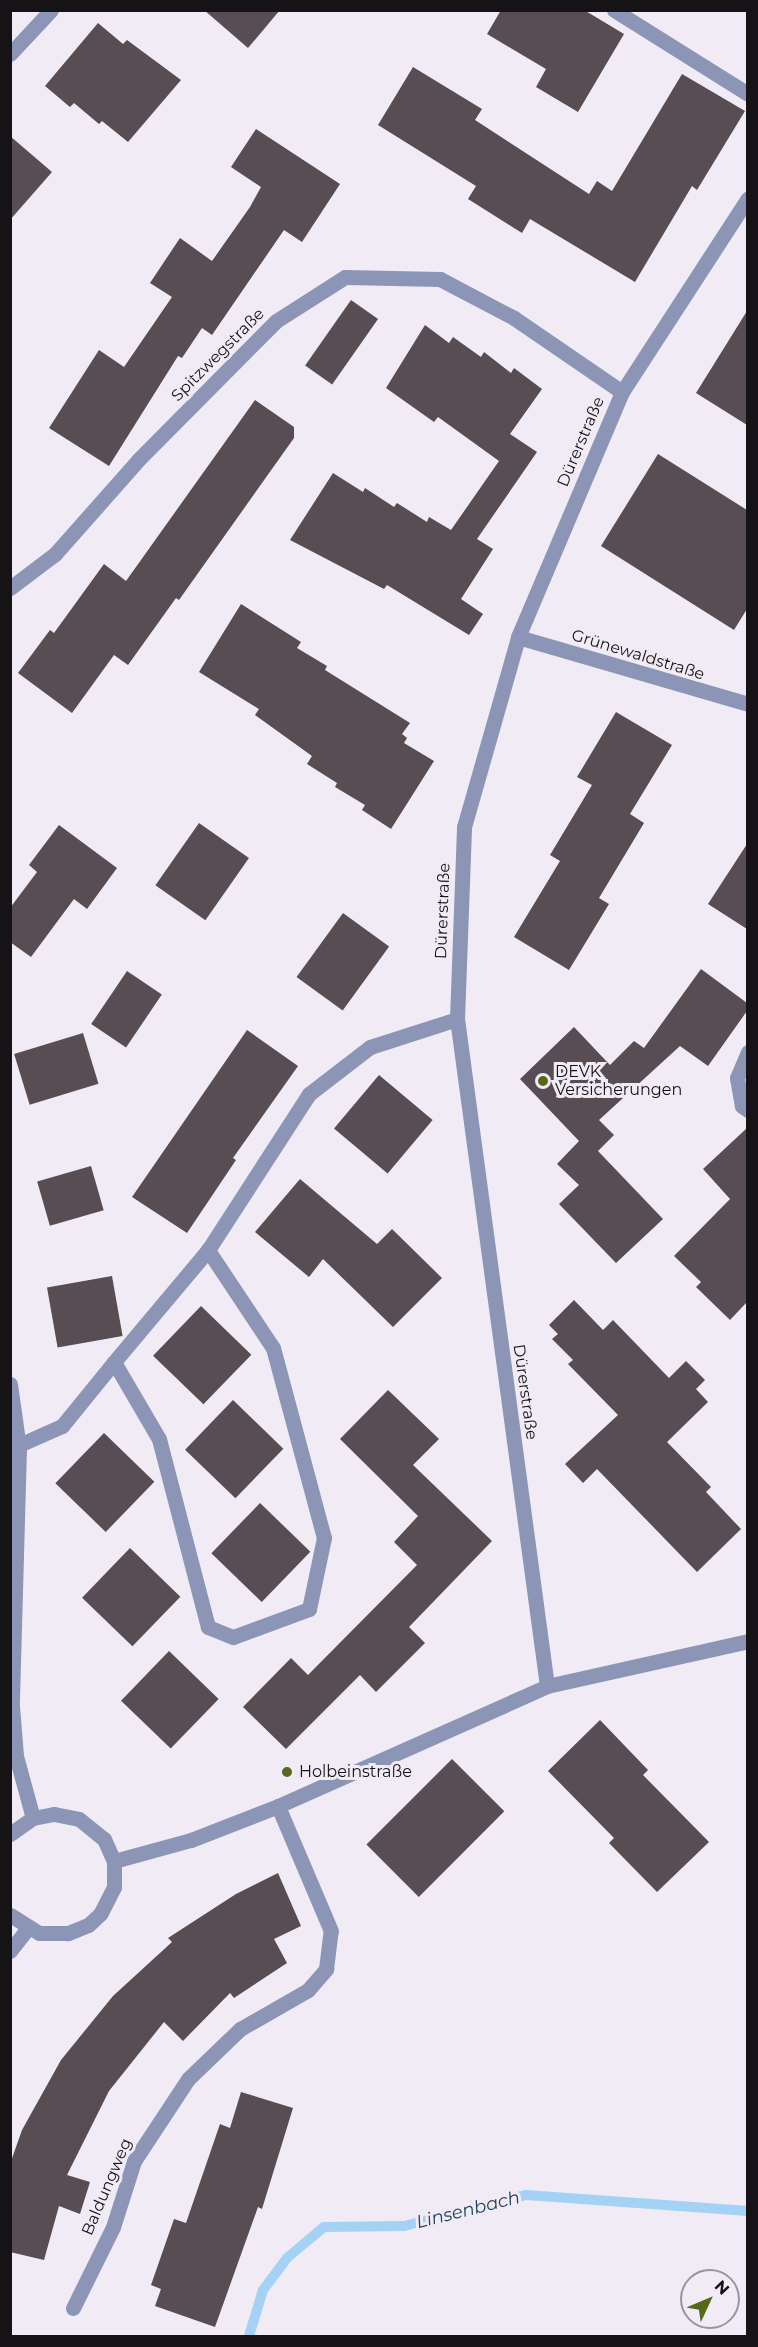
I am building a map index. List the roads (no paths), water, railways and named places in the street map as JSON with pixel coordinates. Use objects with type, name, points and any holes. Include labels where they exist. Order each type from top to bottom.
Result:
[{"type":"street","points":[[10,54],[51,10]]},
{"type":"street","points":[[615,10],[747,94]]},
{"type":"street","name":"Dürerstraße","points":[[547,1686],[458,1019],[464,827],[518,637],[622,392],[747,198]]},
{"type":"street","name":"Spitzwegstraße","points":[[10,588],[55,554],[139,459],[276,321],[345,277],[440,279],[514,318],[622,392]]},
{"type":"street","name":"Grünewaldstraße","points":[[518,637],[747,704]]},
{"type":"street","points":[[15,1448],[62,1426],[208,1250],[309,1094],[370,1047],[458,1019]]},
{"type":"street","points":[[747,1052],[737,1078],[742,1106],[747,1110]]},
{"type":"street","points":[[114,1362],[159,1439],[208,1627],[233,1637],[309,1609],[324,1538],[273,1347],[208,1250]]},
{"type":"street","points":[[10,1384],[15,1448],[12,1706],[16,1756],[33,1818]]},
{"type":"street","points":[[114,1861],[191,1840],[278,1806],[547,1686],[747,1641]]},
{"type":"street","name":"Baldungweg","points":[[73,2308],[112,2227],[134,2161],[181,2088],[240,2029],[308,1990],[326,1969],[331,1931],[278,1806]]},
{"type":"street","points":[[10,1834],[33,1818],[54,1814],[80,1819],[104,1839],[114,1861],[110,1900],[88,1925],[55,1935],[28,1928],[10,1915]]},
{"type":"street","points":[[10,1951],[28,1928]]},
{"type":"waterway","name":"Linsenbach","points":[[249,2336],[263,2290],[287,2258],[324,2227],[404,2226],[526,2195],[748,2211]]},
{"type":"place","name":"DEVK Versicherungen","points":[[543,1081]]},
{"type":"place","name":"Holbeinstraße","points":[[287,1772]]}]
